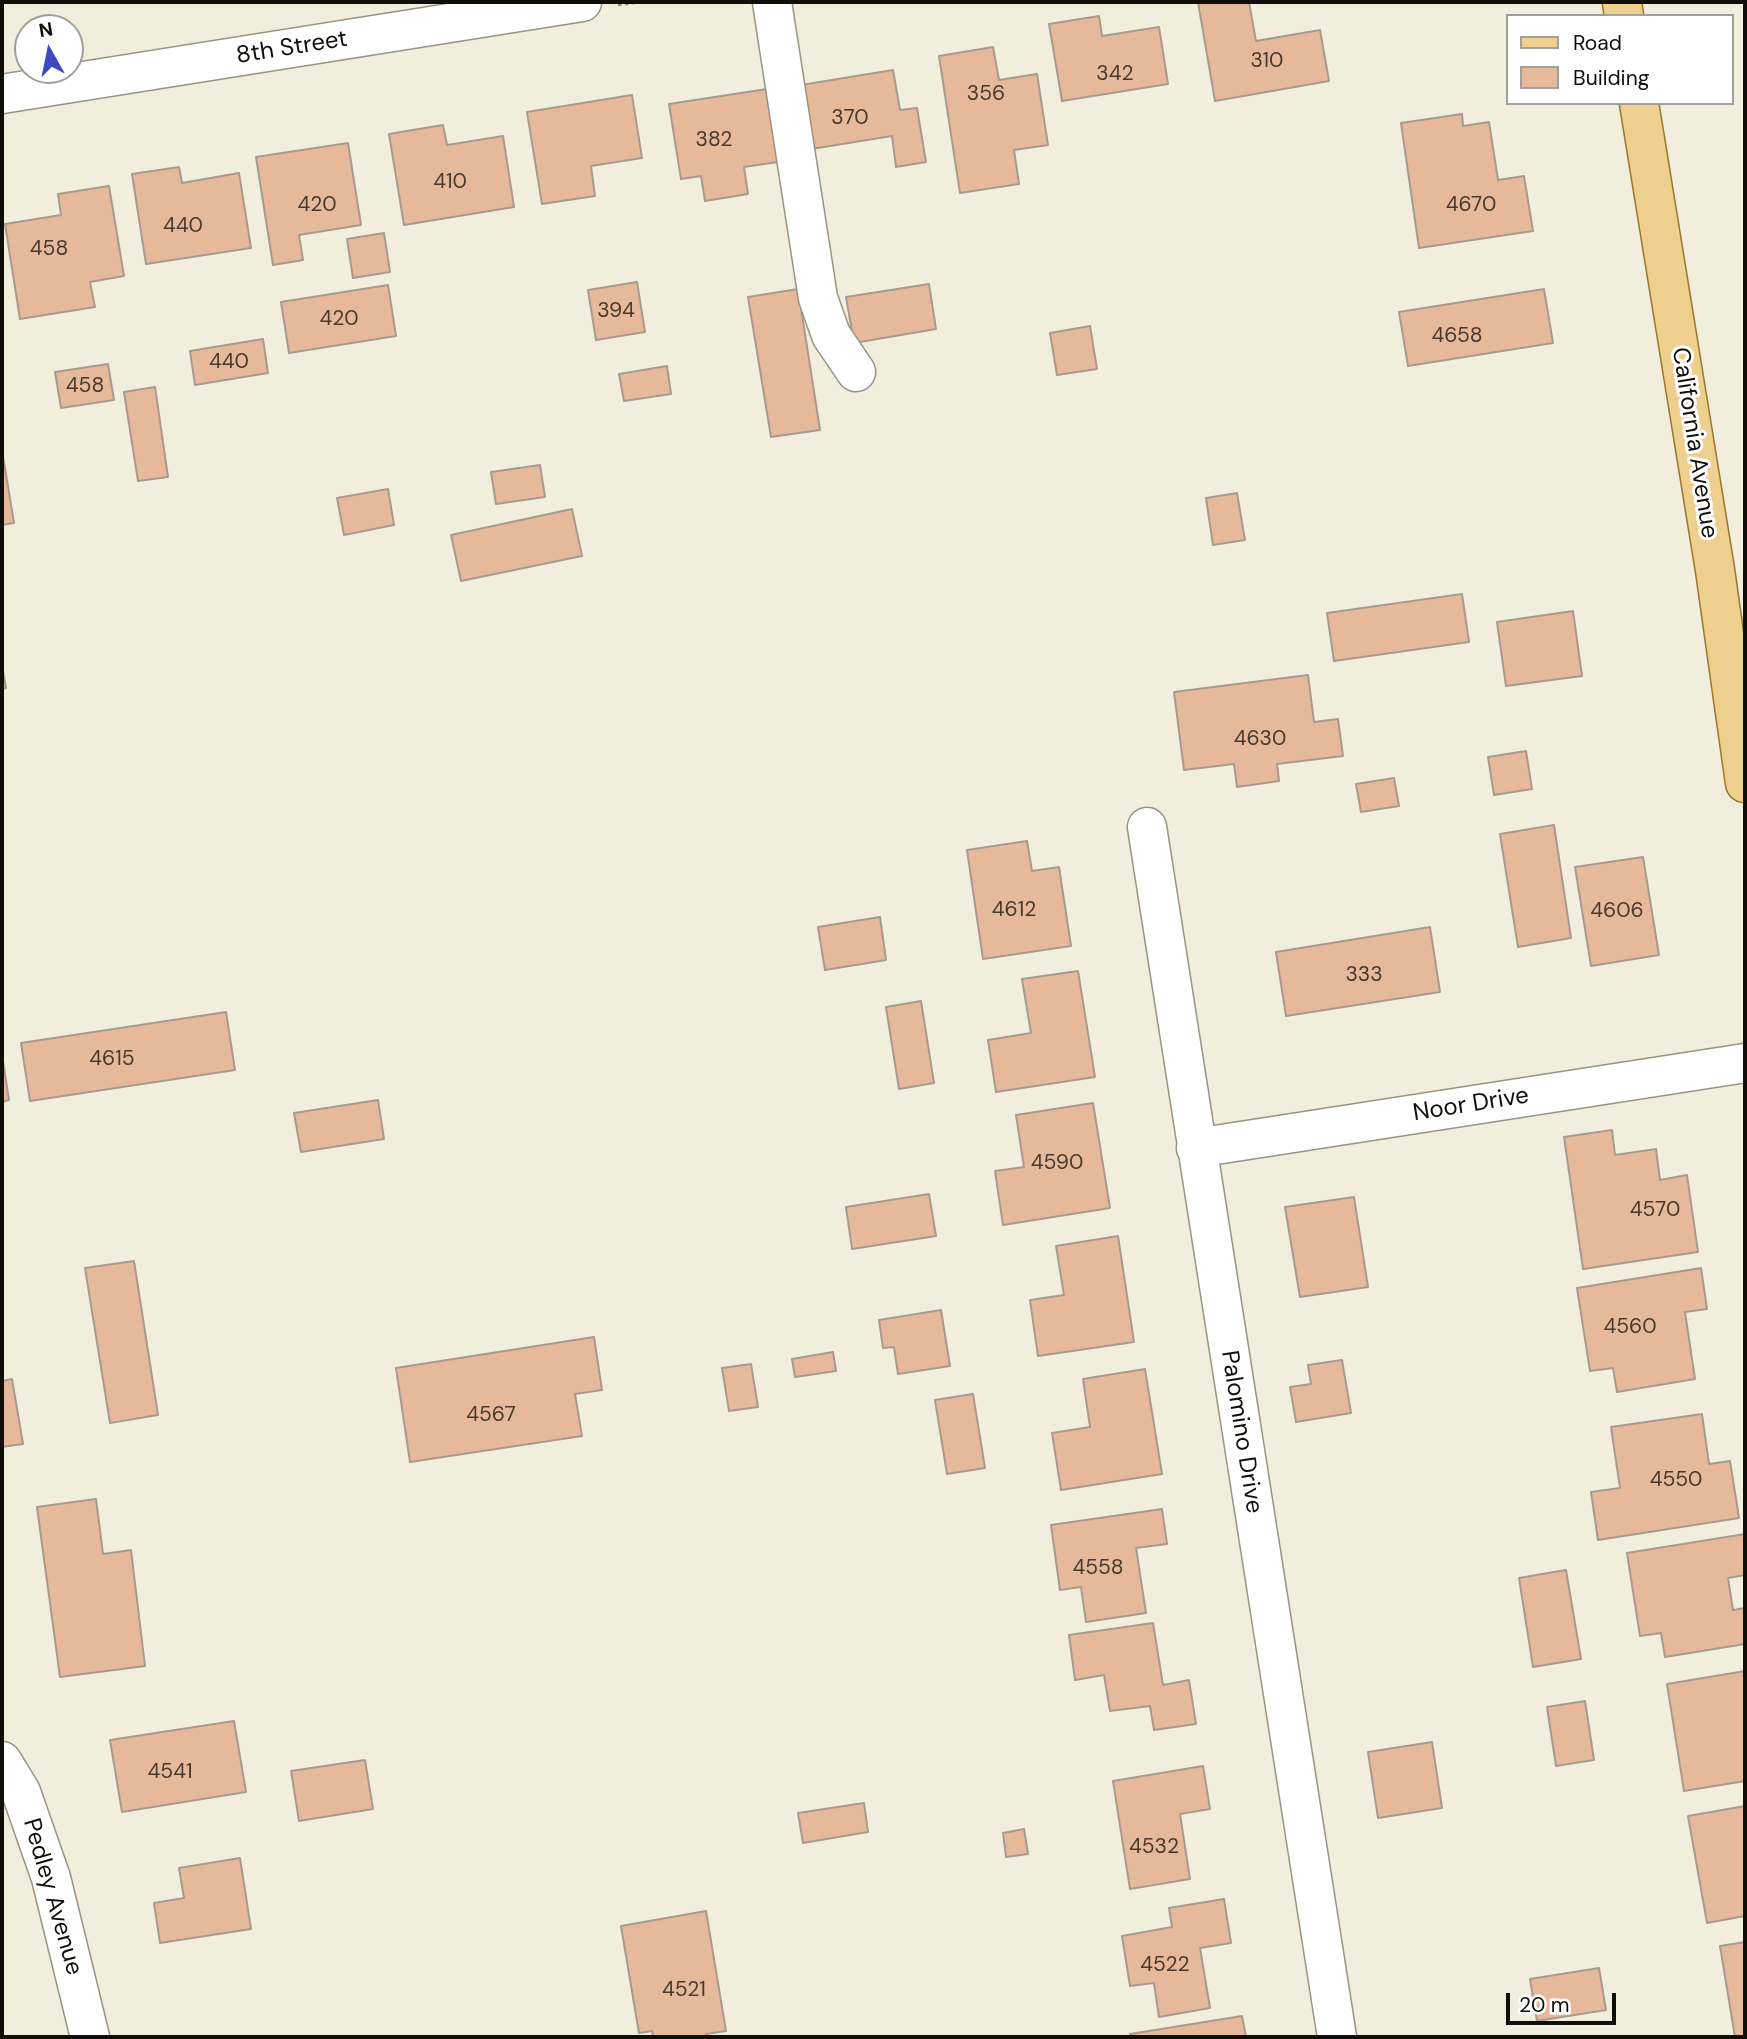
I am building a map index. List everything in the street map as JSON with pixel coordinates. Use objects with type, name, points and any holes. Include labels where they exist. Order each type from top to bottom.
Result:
[{"type":"main road","name":"California Avenue","points":[[1639,105],[1715,570],[1745,783]]},
{"type":"street","name":"8th Street","points":[[2,94],[582,2]]},
{"type":"street","points":[[772,2],[816,286],[831,335],[856,372]]},
{"type":"street","name":"Palomino Drive","points":[[1147,827],[1337,2037]]},
{"type":"street","name":"Noor Drive","points":[[1196,1148],[1745,1063]]},
{"type":"street","name":"Pedley Avenue","points":[[8,1783],[51,1878],[90,2037]]},
{"type":"building","points":[[1198,2],[1249,2],[1256,41],[1320,30],[1329,81],[1215,101]]},
{"type":"building","points":[[1099,16],[1102,36],[1159,27],[1168,84],[1062,101],[1049,24]]},
{"type":"building","points":[[993,47],[999,80],[1037,74],[1048,145],[1014,150],[1019,184],[960,193],[939,56]]},
{"type":"building","points":[[893,70],[900,110],[917,108],[926,162],[896,167],[892,136],[805,150],[795,86]]},
{"type":"building","points":[[767,89],[778,162],[744,167],[748,194],[705,201],[701,176],[681,179],[669,104]]},
{"type":"building","points":[[632,95],[642,158],[591,166],[595,196],[542,204],[527,112]]},
{"type":"building","points":[[1462,114],[1463,126],[1489,122],[1498,180],[1524,176],[1533,231],[1419,248],[1401,123]]},
{"type":"building","points":[[443,125],[447,145],[503,136],[514,207],[404,225],[389,134]]},
{"type":"building","points":[[348,143],[361,225],[299,235],[303,260],[273,265],[256,157]]},
{"type":"building","points":[[179,167],[182,183],[239,173],[251,248],[146,264],[132,174]]},
{"type":"building","points":[[109,186],[124,276],[90,282],[95,307],[20,319],[5,224],[61,215],[58,194]]},
{"type":"building","points":[[384,233],[390,272],[353,278],[347,239]]},
{"type":"building","points":[[637,282],[645,332],[596,340],[588,290]]},
{"type":"building","points":[[929,284],[936,329],[854,343],[846,297]]},
{"type":"building","points":[[388,285],[396,336],[289,353],[281,302]]},
{"type":"building","points":[[798,289],[820,430],[771,437],[748,297]]},
{"type":"building","points":[[1544,289],[1553,343],[1408,366],[1399,312]]},
{"type":"building","points":[[1090,326],[1097,369],[1057,375],[1050,333]]},
{"type":"building","points":[[263,339],[268,373],[195,385],[190,351]]},
{"type":"building","points":[[108,364],[114,400],[61,408],[55,372]]},
{"type":"building","points":[[667,366],[671,394],[624,401],[619,374]]},
{"type":"building","points":[[155,387],[168,477],[138,481],[124,392]]},
{"type":"building","points":[[2,450],[14,523],[2,525]]},
{"type":"building","points":[[540,465],[545,497],[496,504],[491,472]]},
{"type":"building","points":[[388,489],[394,525],[344,535],[337,498]]},
{"type":"building","points":[[1237,493],[1245,540],[1213,545],[1206,498]]},
{"type":"building","points":[[572,509],[582,556],[461,581],[451,535]]},
{"type":"building","points":[[1462,594],[1469,642],[1334,661],[1327,613]]},
{"type":"building","points":[[1573,611],[1582,676],[1506,686],[1497,622]]},
{"type":"building","points":[[2,665],[6,688],[2,689]]},
{"type":"building","points":[[1308,675],[1314,722],[1338,719],[1343,756],[1277,764],[1279,781],[1237,787],[1234,764],[1184,770],[1174,692]]},
{"type":"building","points":[[1526,751],[1532,789],[1494,795],[1488,757]]},
{"type":"building","points":[[1394,778],[1399,806],[1361,812],[1356,784]]},
{"type":"building","points":[[1554,825],[1571,938],[1518,947],[1500,834]]},
{"type":"building","points":[[1027,841],[1032,871],[1059,867],[1071,946],[983,959],[967,850]]},
{"type":"building","points":[[1643,857],[1659,955],[1591,966],[1575,867]]},
{"type":"building","points":[[880,917],[886,960],[825,970],[818,927]]},
{"type":"building","points":[[1430,927],[1440,992],[1286,1016],[1276,952]]},
{"type":"building","points":[[1078,971],[1095,1077],[996,1092],[988,1040],[1031,1033],[1022,979]]},
{"type":"building","points":[[921,1001],[934,1083],[899,1089],[886,1007]]},
{"type":"building","points":[[226,1012],[235,1070],[30,1101],[21,1043]]},
{"type":"building","points":[[2,1055],[9,1100],[2,1102]]},
{"type":"building","points":[[378,1100],[384,1139],[301,1152],[294,1113]]},
{"type":"building","points":[[1093,1103],[1110,1208],[1003,1225],[995,1171],[1024,1167],[1016,1115]]},
{"type":"building","points":[[1612,1130],[1615,1155],[1656,1149],[1660,1180],[1687,1175],[1698,1252],[1583,1269],[1564,1137]]},
{"type":"building","points":[[929,1194],[936,1236],[852,1249],[846,1207]]},
{"type":"building","points":[[1354,1197],[1368,1287],[1300,1297],[1285,1207]]},
{"type":"building","points":[[1118,1236],[1134,1342],[1038,1356],[1030,1300],[1064,1295],[1056,1246]]},
{"type":"building","points":[[134,1261],[158,1415],[110,1423],[85,1268]]},
{"type":"building","points":[[1701,1268],[1707,1309],[1685,1312],[1695,1379],[1617,1392],[1613,1368],[1590,1371],[1577,1288]]},
{"type":"building","points":[[941,1310],[950,1366],[898,1374],[894,1347],[883,1348],[879,1320]]},
{"type":"building","points":[[594,1337],[602,1390],[575,1394],[582,1436],[410,1462],[396,1368]]},
{"type":"building","points":[[833,1352],[836,1371],[795,1377],[792,1359]]},
{"type":"building","points":[[1342,1360],[1351,1413],[1296,1422],[1290,1387],[1311,1384],[1308,1365]]},
{"type":"building","points":[[751,1364],[758,1407],[729,1411],[722,1368]]},
{"type":"building","points":[[1145,1369],[1162,1474],[1061,1490],[1052,1433],[1090,1427],[1083,1379]]},
{"type":"building","points":[[12,1379],[23,1444],[2,1447],[2,1381]]},
{"type":"building","points":[[973,1394],[985,1468],[947,1474],[935,1400]]},
{"type":"building","points":[[1702,1414],[1709,1464],[1730,1461],[1739,1518],[1598,1540],[1591,1492],[1620,1488],[1611,1427]]},
{"type":"building","points":[[96,1499],[103,1554],[131,1550],[145,1666],[60,1677],[37,1507]]},
{"type":"building","points":[[1162,1509],[1167,1544],[1136,1548],[1146,1613],[1086,1622],[1081,1587],[1060,1590],[1051,1525]]},
{"type":"building","points":[[1745,1534],[1745,1575],[1728,1578],[1733,1610],[1745,1608],[1745,1644],[1665,1657],[1661,1633],[1640,1636],[1627,1553]]},
{"type":"building","points":[[1566,1570],[1581,1659],[1533,1667],[1519,1578]]},
{"type":"building","points":[[1153,1623],[1163,1685],[1189,1680],[1196,1724],[1154,1730],[1150,1706],[1110,1711],[1104,1675],[1075,1680],[1069,1635]]},
{"type":"building","points":[[1745,1671],[1745,1781],[1684,1791],[1667,1684]]},
{"type":"building","points":[[1585,1701],[1594,1760],[1556,1766],[1547,1707]]},
{"type":"building","points":[[234,1721],[246,1792],[122,1812],[110,1740]]},
{"type":"building","points":[[1432,1742],[1442,1808],[1378,1818],[1368,1752]]},
{"type":"building","points":[[365,1760],[373,1809],[299,1821],[291,1771]]},
{"type":"building","points":[[1203,1766],[1210,1809],[1180,1814],[1190,1879],[1130,1889],[1113,1781]]},
{"type":"building","points":[[864,1803],[868,1832],[803,1843],[798,1813]]},
{"type":"building","points":[[1745,1806],[1745,1916],[1707,1923],[1688,1816]]},
{"type":"building","points":[[1024,1829],[1028,1854],[1006,1857],[1003,1833]]},
{"type":"building","points":[[240,1858],[251,1929],[160,1943],[154,1903],[184,1898],[179,1868]]},
{"type":"building","points":[[1224,1899],[1231,1943],[1200,1948],[1210,2008],[1159,2017],[1154,1983],[1130,1986],[1122,1936],[1172,1927],[1169,1908]]},
{"type":"building","points":[[706,1911],[726,2031],[706,2034],[706,2037],[653,2037],[652,2031],[639,2033],[621,1926]]},
{"type":"building","points":[[1745,1942],[1745,2037],[1735,2037],[1720,1946]]},
{"type":"building","points":[[1599,1968],[1606,2010],[1537,2021],[1530,1979]]},
{"type":"building","points":[[1242,2016],[1246,2037],[1130,2037],[1130,2034]]}]
